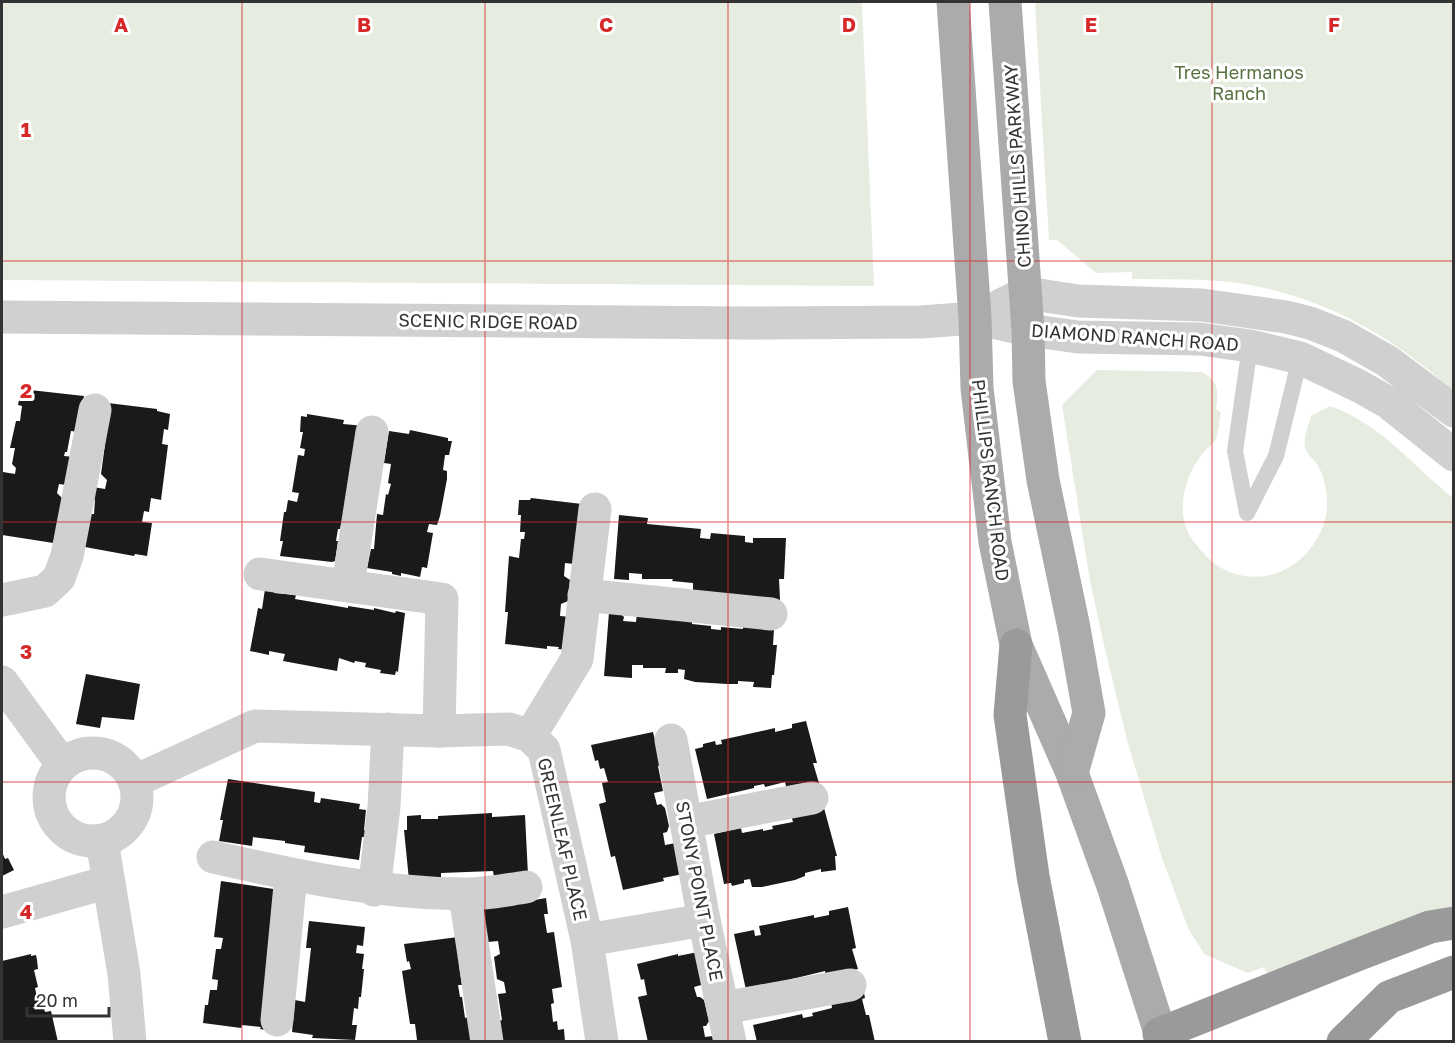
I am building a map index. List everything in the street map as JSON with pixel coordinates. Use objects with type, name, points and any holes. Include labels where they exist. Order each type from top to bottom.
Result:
[{"type":"highway","points":[[1016,645],[1010,715],[1033,876],[1065,1041]]},
{"type":"highway","points":[[1161,1038],[1371,949],[1430,927],[1454,923]]},
{"type":"highway","points":[[1343,1041],[1389,997],[1454,972]]},
{"type":"main road","points":[[953,2],[975,318]]},
{"type":"main road","name":"CHINO HILLS PARKWAY","points":[[1005,2],[1028,330]]},
{"type":"main road","name":"PHILLIPS RANCH ROAD","points":[[975,318],[978,388],[995,542],[1016,645],[1072,773],[1113,886],[1161,1038]]},
{"type":"main road","points":[[1028,330],[1029,381],[1043,480],[1072,617],[1089,713],[1072,773]]},
{"type":"street","name":"DIAMOND RANCH ROAD","points":[[975,318],[1026,293],[1078,301],[1202,305],[1286,317],[1310,323],[1343,336],[1387,361],[1454,411]]},
{"type":"street","name":"SCENIC RIDGE ROAD","points":[[2,317],[746,324],[921,322],[975,318]]},
{"type":"street","name":"DIAMOND RANCH ROAD","points":[[975,318],[1028,330],[1078,337],[1200,339],[1250,346],[1300,358],[1389,403],[1454,455]]},
{"type":"street","points":[[2,600],[45,591],[59,578],[67,556],[94,410]]},
{"type":"street","points":[[348,585],[372,432]]},
{"type":"street","points":[[530,736],[577,659],[595,509]]},
{"type":"street","points":[[260,574],[442,599],[439,731]]},
{"type":"street","points":[[584,595],[771,614]]},
{"type":"street","points":[[2,682],[62,764]]},
{"type":"street","name":"GREENLEAF PLACE","points":[[135,781],[255,726],[439,731],[509,729],[530,736],[544,750],[587,940],[602,1041]]},
{"type":"street","points":[[374,890],[384,807],[388,729]]},
{"type":"street","name":"STONY POINT PLACE","points":[[671,740],[704,920],[730,1041]]},
{"type":"street","points":[[94,753],[111,756],[125,766],[135,781],[137,800],[132,818],[120,833],[102,841],[86,842],[70,836],[57,825],[50,810],[48,793],[52,777],[62,764],[77,755],[94,753]]},
{"type":"street","points":[[686,822],[812,798]]},
{"type":"street","points":[[102,841],[124,974],[130,1041]]},
{"type":"street","points":[[213,857],[291,875],[374,890],[465,895],[526,887]]},
{"type":"street","points":[[277,1020],[291,875]]},
{"type":"street","points":[[2,912],[108,882]]},
{"type":"street","points":[[465,895],[487,1041]]},
{"type":"street","points":[[587,940],[704,920]]},
{"type":"street","points":[[723,1008],[850,985]]},
{"type":"lane","points":[[1250,346],[1234,451],[1247,513],[1276,456],[1300,358]]},
{"type":"green space","points":[[2,2],[862,2],[874,286],[2,280]]},
{"type":"green space","name":"Tres Hermanos Ranch","points":[[1035,2],[1453,2],[1453,391],[1405,352],[1380,336],[1327,308],[1298,297],[1225,281],[1132,279],[1132,272],[1096,273],[1057,240],[1049,240]]},
{"type":"green space","points":[[1097,370],[1202,372],[1215,383],[1217,388],[1216,409],[1221,412],[1217,436],[1214,443],[1198,460],[1189,477],[1184,495],[1183,515],[1190,537],[1215,563],[1232,573],[1250,577],[1269,575],[1286,569],[1302,558],[1315,542],[1326,516],[1327,494],[1321,472],[1306,450],[1305,439],[1311,416],[1330,406],[1365,423],[1396,447],[1453,498],[1453,906],[1437,910],[1268,976],[1264,967],[1248,973],[1204,954],[1188,928],[1162,858],[1127,740],[1090,581],[1062,405]]},
{"type":"building","points":[[21,389],[84,396],[78,432],[71,431],[67,452],[64,456],[74,457],[66,485],[59,484],[57,493],[63,499],[60,544],[2,535],[3,472],[15,474],[16,468],[12,464],[15,448],[10,448],[16,421],[20,421],[22,406],[18,405]]},
{"type":"building","points":[[108,403],[157,409],[157,411],[170,414],[168,430],[164,429],[162,444],[168,445],[161,500],[151,498],[149,512],[144,511],[142,522],[152,523],[147,556],[135,554],[134,556],[85,547],[89,514],[94,514],[95,500],[91,496],[93,487],[105,489],[107,480],[101,474]]},
{"type":"building","points":[[307,414],[344,420],[343,424],[365,426],[340,529],[338,529],[335,561],[332,562],[280,556],[284,512],[286,512],[288,500],[297,502],[299,493],[292,492],[298,455],[304,456],[305,449],[300,448],[303,432],[300,432],[301,416],[307,417]]},
{"type":"building","points":[[410,430],[448,438],[448,441],[452,441],[449,455],[445,455],[443,470],[447,471],[447,479],[440,516],[437,525],[429,524],[427,532],[433,533],[427,568],[422,567],[420,577],[401,573],[401,576],[392,574],[392,572],[367,568],[371,549],[374,549],[377,514],[383,515],[386,494],[388,495],[391,484],[388,483],[391,464],[384,463],[389,431],[409,434]]},
{"type":"building","points":[[531,498],[582,504],[574,564],[565,563],[564,576],[570,580],[568,601],[561,604],[560,616],[571,617],[568,650],[558,649],[559,647],[547,646],[547,649],[505,644],[509,556],[519,558],[521,539],[524,539],[525,532],[520,532],[519,500],[530,500]]},
{"type":"building","points":[[619,515],[648,518],[647,524],[701,529],[700,538],[710,539],[711,533],[745,536],[745,542],[753,543],[753,538],[786,538],[784,579],[779,579],[780,600],[693,590],[693,583],[672,581],[673,579],[642,579],[642,574],[629,573],[629,580],[614,579]]},
{"type":"building","points":[[265,589],[275,591],[274,593],[296,595],[295,599],[348,608],[348,606],[374,610],[374,608],[405,613],[398,672],[396,671],[395,675],[380,673],[381,670],[365,667],[366,663],[355,661],[354,663],[339,658],[337,671],[283,661],[285,654],[269,651],[269,655],[250,651],[258,608],[262,609]]},
{"type":"building","points":[[609,612],[620,613],[624,617],[623,621],[636,622],[637,613],[692,618],[692,624],[711,626],[711,629],[721,630],[721,627],[743,629],[743,622],[774,629],[773,645],[777,645],[771,688],[753,687],[754,682],[738,681],[738,684],[727,684],[695,682],[684,679],[685,670],[678,669],[678,673],[665,673],[666,668],[643,668],[643,665],[632,665],[632,678],[604,676]]},
{"type":"building","points":[[86,674],[140,684],[134,720],[102,717],[100,728],[76,724]]},
{"type":"building","points":[[806,721],[817,763],[813,763],[819,783],[787,790],[785,782],[765,787],[764,784],[707,799],[695,749],[703,747],[703,744],[715,741],[716,745],[722,744],[721,740],[775,728],[775,732],[792,728],[792,724]]},
{"type":"building","points":[[653,732],[661,765],[658,766],[663,791],[654,793],[657,805],[661,804],[665,808],[669,826],[667,832],[663,833],[665,845],[676,843],[683,874],[663,878],[664,881],[623,890],[615,856],[611,857],[599,804],[606,802],[602,783],[608,782],[604,768],[600,769],[598,760],[595,761],[591,745]]},
{"type":"building","points":[[228,779],[315,792],[314,802],[320,803],[321,798],[360,804],[359,809],[366,810],[364,830],[366,831],[362,837],[359,860],[304,852],[305,846],[285,843],[285,841],[253,837],[252,846],[219,841],[223,820],[220,820]]},
{"type":"building","points":[[824,808],[837,856],[835,856],[836,870],[821,872],[821,869],[805,873],[805,876],[795,880],[762,887],[752,887],[750,879],[732,886],[731,883],[724,884],[714,834],[741,828],[742,833],[773,829],[772,826],[793,822],[791,815]]},
{"type":"building","points":[[492,813],[492,817],[525,815],[528,875],[494,877],[493,871],[441,873],[441,879],[409,880],[404,830],[407,830],[407,816],[421,815],[421,819],[438,819],[438,816]]},
{"type":"building","points":[[2,852],[14,870],[2,876]]},
{"type":"building","points":[[221,881],[280,890],[266,1030],[260,1029],[261,1027],[242,1025],[241,1028],[203,1023],[210,990],[217,990],[218,980],[212,979],[216,949],[221,949],[223,938],[214,937]]},
{"type":"building","points":[[546,898],[548,914],[544,914],[547,933],[554,932],[562,987],[552,989],[553,1022],[557,1021],[558,1030],[564,1029],[565,1042],[501,1042],[498,1021],[502,1020],[498,994],[506,993],[504,982],[497,979],[494,957],[500,954],[498,941],[488,942],[483,909]]},
{"type":"building","points":[[848,907],[856,948],[852,949],[858,969],[826,976],[825,971],[746,990],[734,934],[754,930],[755,936],[761,935],[759,926],[814,915],[814,918],[829,915],[829,911]]},
{"type":"building","points":[[309,921],[365,927],[363,946],[357,945],[356,953],[364,954],[362,969],[364,969],[358,1009],[354,1008],[352,1025],[357,1025],[355,1040],[312,1038],[313,1035],[292,1032],[295,1000],[305,1002],[311,948],[306,948]]},
{"type":"building","points":[[458,937],[464,964],[459,965],[462,985],[458,985],[460,997],[462,997],[465,1018],[472,1016],[476,1042],[412,1042],[417,1040],[415,1024],[410,1024],[402,971],[411,969],[409,961],[407,962],[404,944]]},
{"type":"building","points":[[698,952],[705,984],[694,987],[697,997],[704,1000],[709,1021],[706,1026],[703,1026],[705,1037],[713,1036],[714,1042],[648,1042],[638,997],[647,995],[644,979],[641,980],[637,964],[678,954],[678,956]]},
{"type":"building","points":[[31,954],[31,956],[36,955],[37,960],[38,969],[34,970],[38,987],[35,988],[37,997],[41,997],[45,1012],[51,1011],[58,1042],[2,1042],[2,961]]},
{"type":"building","points":[[864,993],[865,998],[862,999],[866,1015],[869,1015],[875,1042],[757,1042],[753,1025],[802,1014],[803,1018],[813,1016],[812,1013],[832,1008],[831,1001]]}]
